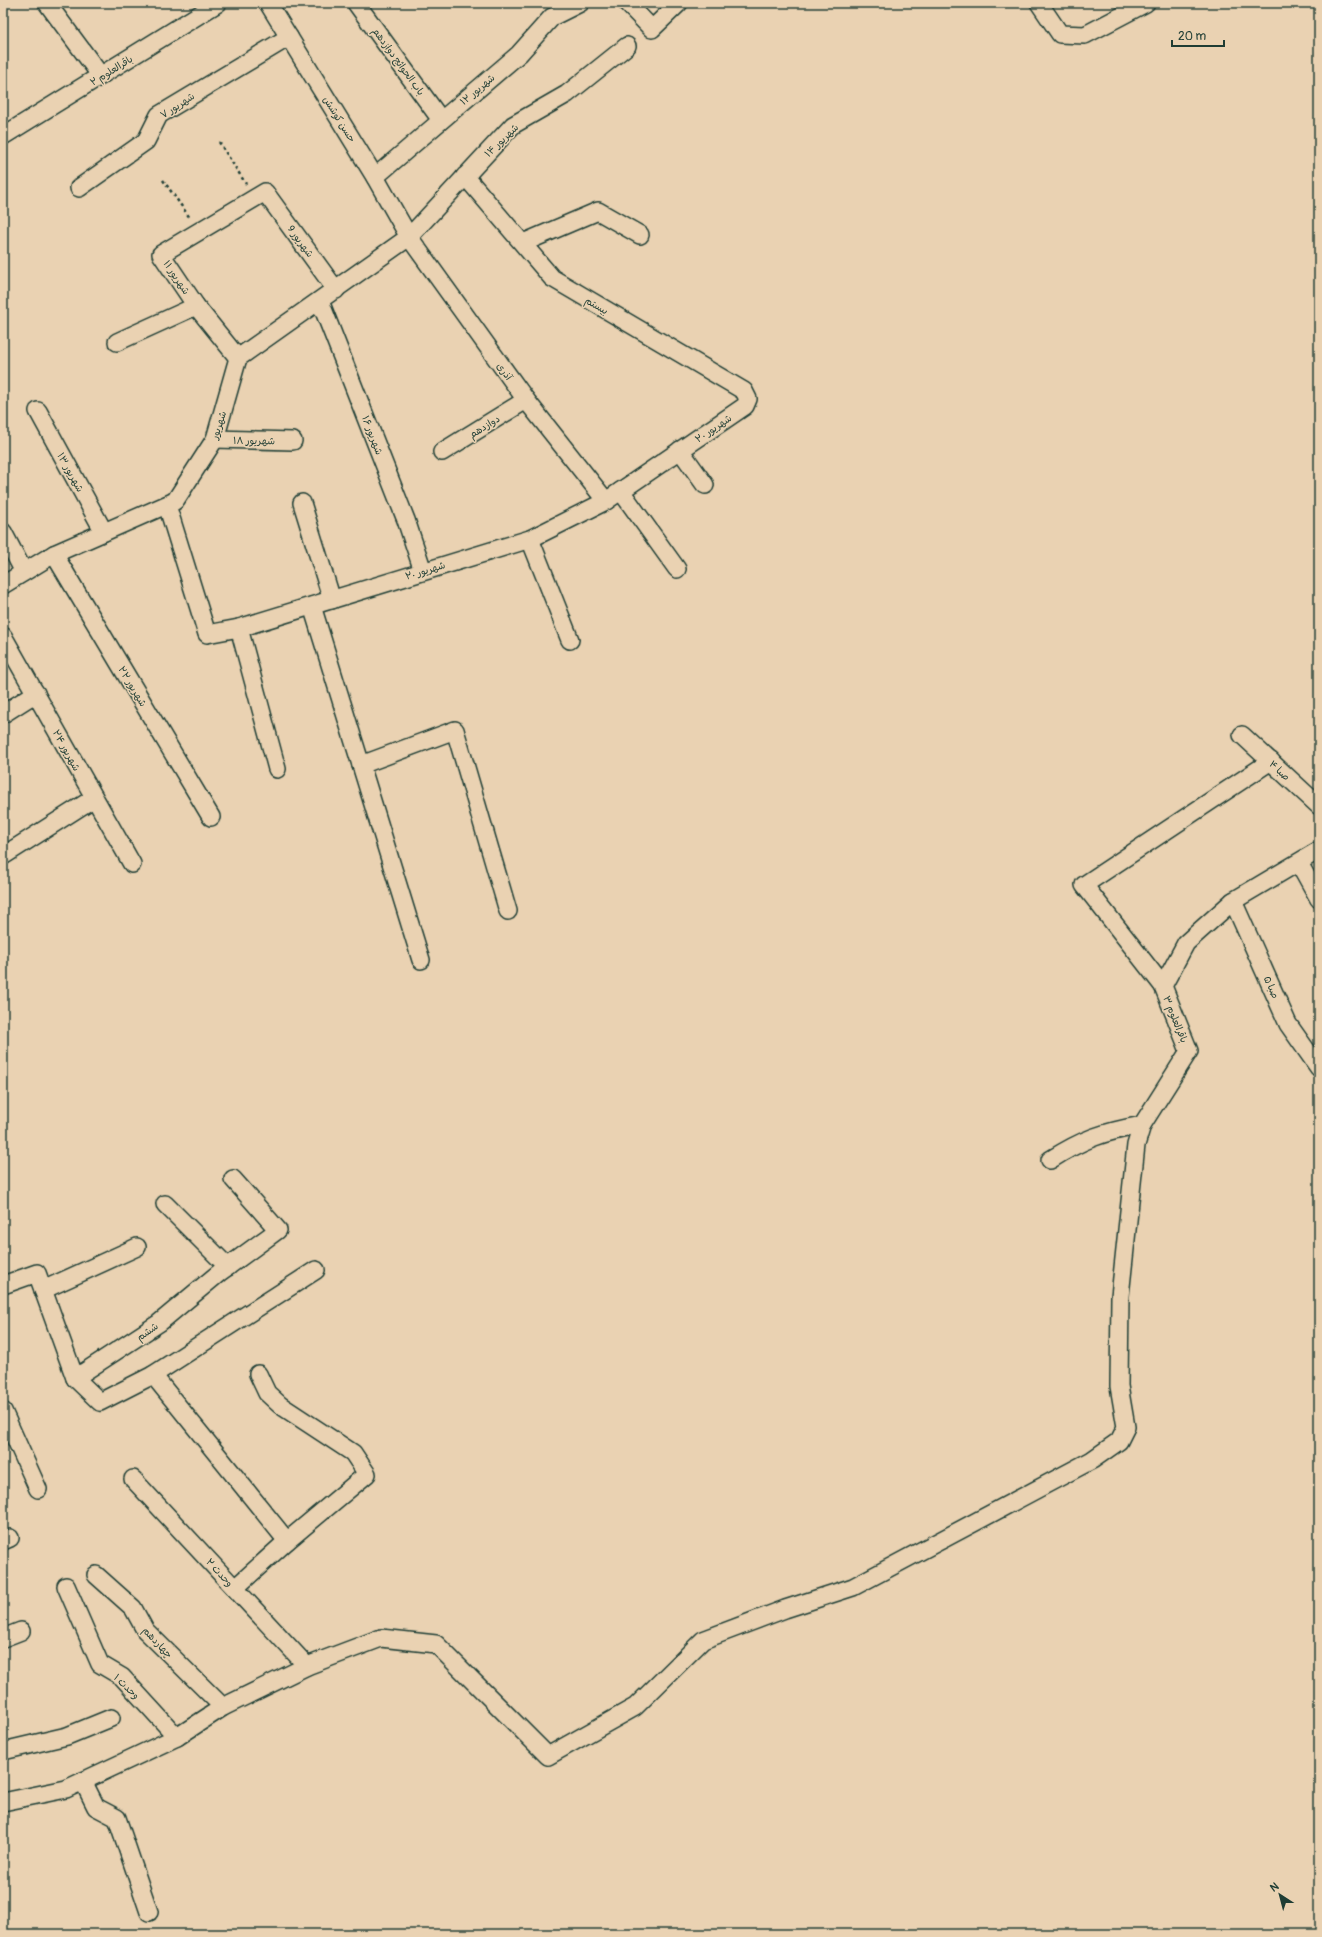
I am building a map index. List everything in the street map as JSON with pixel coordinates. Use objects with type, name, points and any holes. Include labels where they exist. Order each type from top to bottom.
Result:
[{"type":"street","points":[[47,3],[101,76]]},
{"type":"street","name":"باقرالعلوم ۲","points":[[3,136],[218,3]]},
{"type":"street","name":"حسن کوشش","points":[[268,3],[375,177],[409,238]]},
{"type":"street","name":"باب الحوائج دوازدهم","points":[[356,3],[441,120]]},
{"type":"street","name":"شهریور ۱۲","points":[[375,177],[519,54],[552,17],[580,3]]},
{"type":"street","points":[[627,3],[652,29],[678,3]]},
{"type":"street","points":[[1039,3],[1060,34],[1085,35],[1120,9],[1146,3]]},
{"type":"street","name":"شهریور ۷","points":[[79,188],[146,141],[159,115],[289,37]]},
{"type":"street","name":"شهریور ۱۴","points":[[409,238],[513,125],[567,94],[627,46]]},
{"type":"street","name":"بیستم","points":[[465,176],[552,278],[744,391],[748,399],[745,406]]},
{"type":"street","name":"شهریور ۱۱","points":[[238,358],[196,306],[161,254],[260,195]]},
{"type":"street","name":"شهریور 9","points":[[260,195],[336,290]]},
{"type":"street","points":[[523,243],[598,211],[640,235]]},
{"type":"street","points":[[238,358],[409,238]]},
{"type":"street","name":"آذری","points":[[409,238],[526,400],[606,501]]},
{"type":"street","name":"شهریور ۱۶","points":[[320,301],[403,514],[423,571]]},
{"type":"street","points":[[117,342],[196,306]]},
{"type":"street","name":"شهریور","points":[[3,585],[54,554],[175,501],[215,439],[238,358]]},
{"type":"street","name":"دوازدهم","points":[[442,452],[526,400]]},
{"type":"street","name":"شهریور ۲۰","points":[[166,504],[207,634],[238,628],[530,539],[606,501],[745,406]]},
{"type":"street","name":"شهریور ۱۳","points":[[38,411],[104,532]]},
{"type":"street","name":"شهریور ۱۸","points":[[215,439],[293,441]]},
{"type":"street","points":[[680,450],[705,485]]},
{"type":"street","points":[[621,491],[677,569]]},
{"type":"street","points":[[302,502],[332,600]]},
{"type":"street","points":[[3,532],[24,572]]},
{"type":"street","points":[[530,539],[570,640]]},
{"type":"street","name":"شهریور ۲۲","points":[[54,554],[210,818]]},
{"type":"street","points":[[312,606],[421,960]]},
{"type":"street","points":[[238,628],[277,769]]},
{"type":"street","name":"شهریور ۲۴","points":[[3,636],[132,864]]},
{"type":"street","points":[[3,714],[36,693]]},
{"type":"street","points":[[361,765],[455,730],[508,910]]},
{"type":"street","name":"صبا ۴","points":[[1242,734],[1319,806]]},
{"type":"street","points":[[1163,986],[1084,885],[1271,761]]},
{"type":"street","points":[[3,856],[94,798]]},
{"type":"street","name":"باقرالعلوم ۳","points":[[307,1666],[381,1638],[436,1644],[548,1756],[635,1707],[703,1640],[785,1609],[853,1587],[1092,1460],[1119,1441],[1126,1427],[1119,1386],[1120,1296],[1136,1145],[1142,1125],[1189,1051],[1163,986],[1186,943],[1234,901],[1319,850]]},
{"type":"street","points":[[1299,863],[1319,899]]},
{"type":"street","name":"صبا ۵","points":[[1234,901],[1288,1024],[1319,1068]]},
{"type":"street","points":[[1050,1160],[1076,1143],[1108,1131],[1142,1125]]},
{"type":"street","name":"ششم","points":[[74,1378],[159,1323],[228,1267],[278,1230],[233,1179]]},
{"type":"street","points":[[166,1204],[228,1267]]},
{"type":"street","points":[[44,1290],[137,1247]]},
{"type":"street","points":[[3,1285],[37,1273],[74,1378],[100,1402],[153,1375],[316,1270]]},
{"type":"street","points":[[234,1588],[367,1474],[353,1453],[280,1404],[267,1393],[258,1374]]},
{"type":"street","points":[[153,1375],[287,1541]]},
{"type":"street","points":[[3,1411],[38,1489]]},
{"type":"street","name":"وحدت ۲","points":[[133,1479],[307,1666]]},
{"type":"street","name":"چهاردهم","points":[[96,1574],[132,1608],[145,1630],[223,1707]]},
{"type":"street","name":"وحدت ۱","points":[[66,1586],[100,1664],[122,1677],[177,1737]]},
{"type":"street","points":[[3,1638],[21,1631]]},
{"type":"street","points":[[3,1802],[66,1789],[177,1737],[223,1707],[307,1666]]},
{"type":"street","points":[[3,1750],[67,1736],[112,1718]]},
{"type":"street","points":[[83,1781],[96,1807],[117,1818],[149,1912]]},
{"type":"path","points":[[219,142],[260,195]]},
{"type":"path","points":[[163,180],[199,231]]}]
